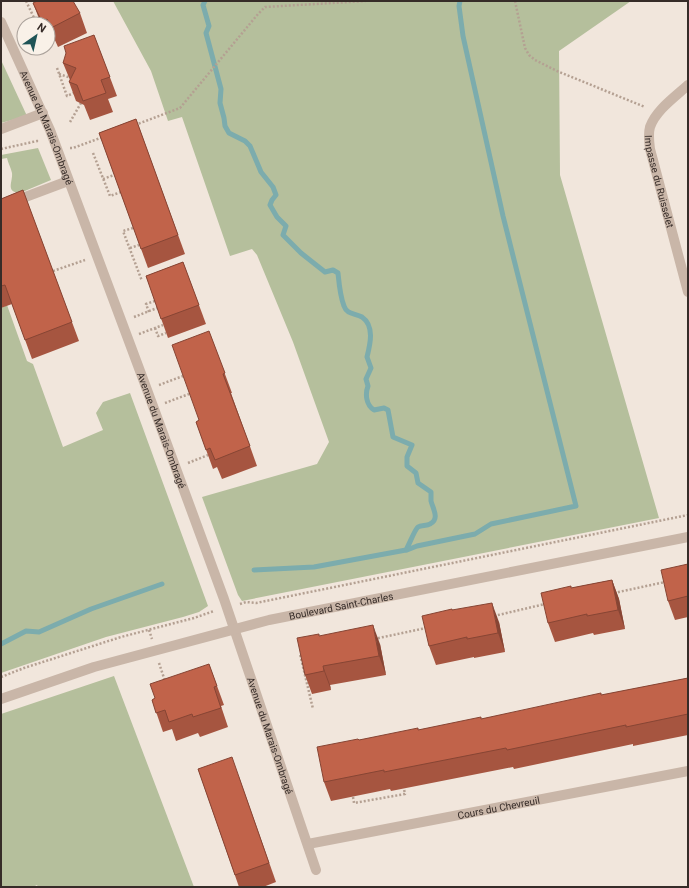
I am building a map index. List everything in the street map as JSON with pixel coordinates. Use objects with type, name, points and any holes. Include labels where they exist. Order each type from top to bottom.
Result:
[{"type":"street","name":"Avenue du Marais-Ombragé","points":[[1,22],[43,113],[128,338],[234,628],[316,870]]},
{"type":"street","name":"Impasse du Ruisselet","points":[[688,85],[658,113],[650,127],[648,137],[688,292]]},
{"type":"street","points":[[1,129],[43,113]]},
{"type":"street","points":[[1,204],[4,205],[68,181]]},
{"type":"street","name":"Boulevard Saint-Charles","points":[[1,699],[94,667],[234,628],[688,536]]},
{"type":"street","name":"Cours du Chevreuil","points":[[308,844],[688,771]]},
{"type":"path","points":[[26,1],[33,16]]},
{"type":"path","points":[[130,127],[180,108],[265,7],[366,1]]},
{"type":"path","points":[[515,1],[525,48],[529,55],[535,60],[557,71],[646,107]]},
{"type":"path","points":[[57,68],[67,96],[78,91]]},
{"type":"path","points":[[59,74],[72,78]]},
{"type":"path","points":[[70,122],[81,103]]},
{"type":"path","points":[[73,148],[108,135]]},
{"type":"path","points":[[1,149],[37,141]]},
{"type":"path","points":[[93,153],[110,196],[121,192]]},
{"type":"path","points":[[104,179],[114,175]]},
{"type":"path","points":[[133,228],[124,231],[142,281]]},
{"type":"path","points":[[130,248],[139,245]]},
{"type":"path","points":[[53,271],[96,256]]},
{"type":"path","points":[[149,312],[146,304],[155,301]]},
{"type":"path","points":[[121,322],[158,308]]},
{"type":"path","points":[[128,338],[163,325]]},
{"type":"path","points":[[155,328],[158,336],[166,333]]},
{"type":"path","points":[[147,390],[183,376]]},
{"type":"path","points":[[153,407],[189,394]]},
{"type":"path","points":[[176,468],[208,455]]},
{"type":"path","name":"Boulevard Saint-Charles","points":[[244,603],[256,603],[688,515]]},
{"type":"path","points":[[610,594],[672,581]]},
{"type":"path","points":[[490,617],[552,603]]},
{"type":"path","points":[[1,677],[24,668],[122,637],[194,618],[207,613]]},
{"type":"path","points":[[371,640],[433,626]]},
{"type":"path","points":[[155,650],[166,684]]},
{"type":"path","points":[[307,653],[300,654],[313,709]]},
{"type":"path","points":[[353,797],[354,803],[405,794],[404,788]]},
{"type":"green space","points":[[113,1],[631,1],[559,51],[560,175],[659,518],[242,601],[238,595],[202,497],[317,464],[329,442],[293,342],[257,255],[252,249],[230,256],[182,117],[168,121],[151,71]]},
{"type":"green space","points":[[1,60],[27,116],[1,123]]},
{"type":"green space","points":[[38,148],[51,180],[20,193],[13,191],[11,189],[11,169],[7,158],[1,159],[1,155]]},
{"type":"green space","points":[[7,305],[27,361],[33,364],[63,447],[103,430],[96,413],[103,402],[130,393],[208,606],[199,612],[106,637],[1,673],[1,308]]},
{"type":"green space","points":[[114,676],[194,887],[38,887],[37,885],[33,887],[1,887],[1,714]]},
{"type":"building","points":[[37,1],[73,1],[80,13],[56,25],[56,16],[39,16],[33,3]]},
{"type":"building","points":[[94,35],[110,77],[101,80],[106,93],[83,101],[77,85],[69,82],[76,68],[63,63],[66,53],[64,46]]},
{"type":"building","points":[[136,119],[178,235],[141,249],[99,133]]},
{"type":"building","points":[[23,190],[72,322],[25,340],[5,285],[1,286],[1,199]]},
{"type":"building","points":[[183,262],[199,305],[161,319],[146,276]]},
{"type":"building","points":[[209,331],[225,373],[223,374],[250,446],[215,460],[210,448],[206,450],[196,422],[199,420],[172,345]]},
{"type":"building","points":[[688,564],[688,596],[668,601],[661,570]]},
{"type":"building","points":[[612,580],[618,610],[587,616],[587,614],[548,623],[541,593],[571,586],[571,588]]},
{"type":"building","points":[[492,603],[498,633],[467,639],[467,637],[429,646],[422,616],[452,609]]},
{"type":"building","points":[[373,625],[379,656],[323,666],[324,671],[305,675],[297,638],[319,634],[319,636]]},
{"type":"building","points":[[209,664],[217,686],[214,687],[221,708],[193,717],[192,714],[169,722],[165,710],[156,713],[152,700],[155,698],[150,684]]},
{"type":"building","points":[[688,678],[688,714],[626,727],[626,725],[507,750],[506,748],[324,782],[317,747],[418,728],[418,730],[481,717],[481,719],[601,693],[601,695]]},
{"type":"building","points":[[232,757],[269,863],[235,875],[198,769]]},
{"type":"waterway","points":[[205,1],[203,5],[209,26],[206,33],[221,89],[220,103],[225,126],[229,133],[245,141],[250,146],[261,172],[273,187],[276,195],[270,205],[277,217],[286,226],[283,235],[301,253],[325,272],[333,270],[338,273],[345,309],[362,317],[369,325],[370,336],[367,357],[371,368],[366,379],[368,386],[366,396],[369,405],[374,410],[384,408],[388,410],[393,437],[412,445],[407,457],[407,466],[416,473],[418,483],[431,492],[431,501],[435,514],[435,519],[433,522],[429,525],[419,526],[417,528],[406,550],[314,567],[254,570]]},
{"type":"waterway","points":[[407,550],[417,546],[475,534],[491,524],[576,506],[503,216],[463,36],[459,6],[460,1]]},
{"type":"waterway","points":[[1,644],[26,631],[39,632],[91,609],[162,584]]}]
